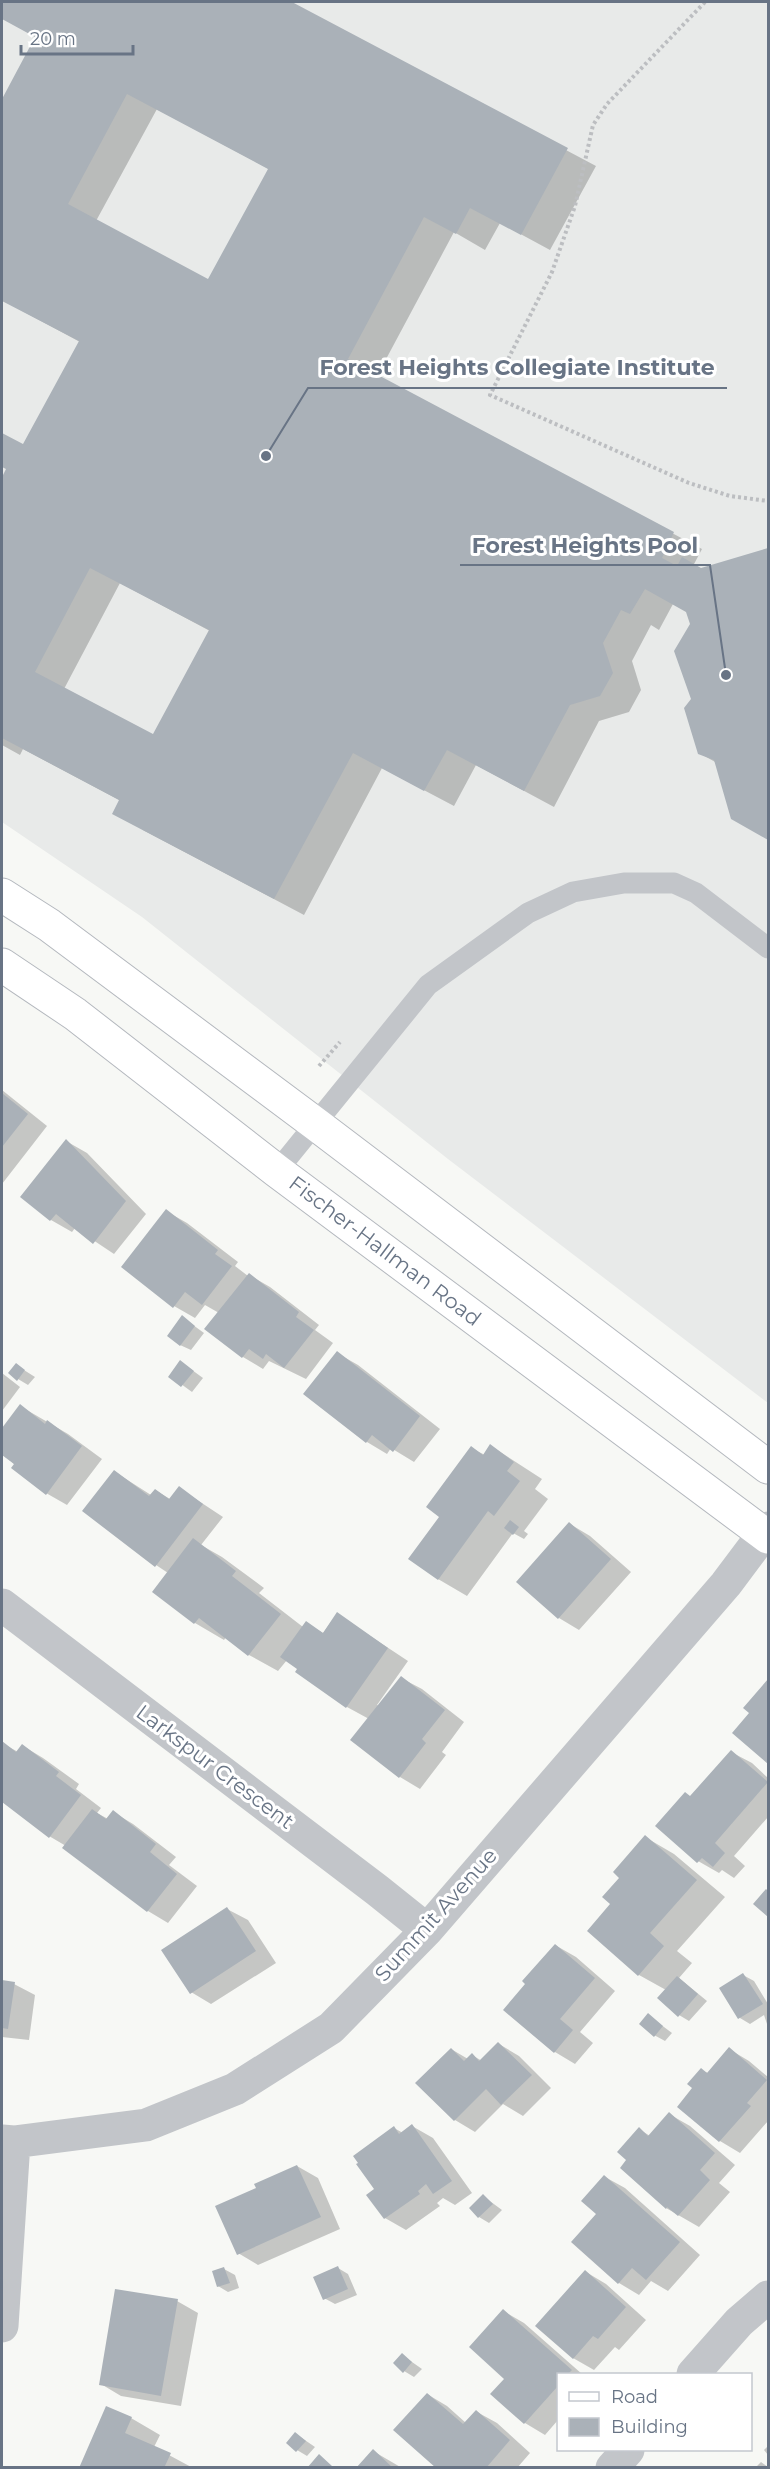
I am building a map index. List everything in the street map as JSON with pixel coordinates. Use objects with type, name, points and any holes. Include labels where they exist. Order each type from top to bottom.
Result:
[{"type":"main road","points":[[2,895],[49,925],[317,1125],[768,1467]]},
{"type":"main road","name":"Fischer-Hallman Road","points":[[2,965],[75,1014],[277,1171],[767,1533]]},
{"type":"street","name":"Summit Avenue","points":[[8,2141],[146,2125],[235,2089],[331,2028],[427,1930],[726,1584],[767,1533]]},
{"type":"street","name":"Larkspur Crescent","points":[[2,1605],[427,1930]]},
{"type":"street","points":[[2,2326],[8,2141]]},
{"type":"street","points":[[694,2373],[739,2322],[768,2297]]},
{"type":"street","points":[[612,2468],[627,2451]]},
{"type":"lane","points":[[277,1171],[317,1125],[428,985],[528,913],[573,892],[624,883],[674,883],[696,893],[768,948]]},
{"type":"path","points":[[705,2],[608,104],[593,126],[574,206],[552,272],[490,395],[689,483],[730,496],[768,501]]},
{"type":"shaded area","points":[[2,2],[768,2],[768,1403],[448,1159],[142,917],[2,822]]},
{"type":"building","points":[[2,2],[292,2],[568,148],[521,235],[470,208],[456,234],[424,217],[348,359],[674,532],[662,558],[677,566],[682,557],[701,568],[768,548],[768,840],[731,819],[714,760],[698,754],[684,708],[691,699],[674,651],[690,624],[686,612],[645,589],[630,614],[621,610],[603,643],[613,673],[600,696],[570,705],[524,791],[447,750],[424,791],[353,753],[274,899],[112,814],[119,800],[2,738],[2,477],[6,469],[2,467],[2,433],[23,444],[79,341],[2,301],[2,99],[35,37],[2,19]],"holes":[[[127,94],[268,169],[208,279],[68,204]],[[90,568],[209,630],[153,734],[35,672]]]},
{"type":"building","points":[[2,1093],[28,1114],[2,1147]]},
{"type":"building","points":[[66,1139],[126,1201],[93,1244],[56,1214],[50,1221],[20,1197]]},
{"type":"building","points":[[166,1209],[218,1250],[215,1254],[232,1266],[202,1305],[185,1292],[173,1308],[121,1267]]},
{"type":"building","points":[[249,1273],[299,1312],[296,1317],[314,1330],[284,1368],[266,1354],[263,1359],[249,1349],[242,1358],[204,1329]]},
{"type":"building","points":[[182,1315],[195,1326],[180,1346],[167,1336]]},
{"type":"building","points":[[337,1351],[420,1416],[393,1452],[372,1435],[366,1443],[303,1394]]},
{"type":"building","points":[[180,1360],[194,1371],[181,1387],[168,1377]]},
{"type":"building","points":[[16,1363],[25,1370],[17,1381],[8,1373]]},
{"type":"building","points":[[20,1404],[45,1424],[47,1420],[82,1446],[46,1495],[11,1468],[14,1464],[2,1455],[2,1428]]},
{"type":"building","points":[[490,1444],[514,1462],[507,1471],[520,1481],[494,1516],[488,1511],[438,1580],[408,1559],[439,1517],[426,1507],[471,1446],[483,1455]]},
{"type":"building","points":[[114,1470],[149,1496],[155,1489],[169,1499],[179,1486],[203,1504],[155,1567],[82,1511]]},
{"type":"building","points":[[510,1520],[519,1527],[513,1535],[504,1528]]},
{"type":"building","points":[[569,1522],[611,1559],[558,1619],[516,1582]]},
{"type":"building","points":[[193,1538],[236,1571],[232,1576],[281,1614],[248,1656],[199,1618],[194,1624],[152,1592]]},
{"type":"building","points":[[337,1612],[388,1648],[346,1708],[295,1672],[297,1669],[280,1657],[306,1621],[323,1633]]},
{"type":"building","points":[[401,1676],[445,1710],[422,1739],[426,1743],[399,1778],[350,1740]]},
{"type":"building","points":[[768,1679],[768,1764],[732,1733],[749,1713],[743,1708]]},
{"type":"building","points":[[2,1741],[16,1752],[22,1744],[59,1772],[56,1776],[81,1795],[49,1838],[2,1802]]},
{"type":"building","points":[[731,1750],[768,1782],[715,1843],[725,1853],[713,1867],[702,1858],[697,1863],[655,1826],[685,1792],[690,1796]]},
{"type":"building","points":[[92,1809],[106,1819],[113,1810],[156,1844],[150,1852],[177,1874],[147,1912],[62,1848]]},
{"type":"building","points":[[645,1835],[697,1880],[650,1933],[664,1946],[638,1976],[587,1931],[610,1904],[602,1897],[619,1878],[613,1872]]},
{"type":"building","points":[[766,1889],[768,1891],[768,1917],[753,1904]]},
{"type":"building","points":[[227,1907],[256,1951],[190,1994],[161,1950]]},
{"type":"building","points":[[555,1944],[595,1978],[560,2019],[573,2030],[554,2053],[503,2010],[525,1984],[522,1981]]},
{"type":"building","points":[[743,1973],[763,2004],[738,2019],[719,1988]]},
{"type":"building","points":[[677,1976],[698,1994],[678,2017],[657,1998]]},
{"type":"building","points":[[2,1980],[15,1982],[8,2029],[2,2028]]},
{"type":"building","points":[[648,2013],[663,2026],[654,2037],[639,2024]]},
{"type":"building","points":[[498,2042],[532,2075],[501,2105],[486,2089],[454,2121],[415,2083],[451,2048],[464,2061],[472,2053],[479,2061]]},
{"type":"building","points":[[729,2047],[767,2080],[747,2103],[751,2106],[719,2142],[677,2107],[692,2088],[687,2084],[701,2068],[707,2073]]},
{"type":"building","points":[[669,2112],[715,2153],[700,2170],[710,2180],[678,2216],[667,2207],[666,2209],[620,2168],[626,2160],[617,2152],[639,2127],[648,2136]]},
{"type":"building","points":[[412,2124],[452,2181],[433,2194],[426,2184],[418,2191],[420,2194],[384,2219],[366,2195],[374,2189],[353,2156],[394,2126],[399,2134]]},
{"type":"building","points":[[297,2165],[321,2217],[237,2255],[215,2206],[256,2188],[254,2184]]},
{"type":"building","points":[[604,2175],[680,2242],[646,2280],[632,2268],[618,2284],[571,2242],[596,2214],[581,2201]]},
{"type":"building","points":[[483,2194],[493,2204],[478,2218],[469,2208]]},
{"type":"building","points":[[338,2266],[348,2289],[323,2300],[313,2277]]},
{"type":"building","points":[[224,2267],[230,2283],[217,2287],[212,2271]]},
{"type":"building","points":[[585,2270],[626,2307],[598,2339],[593,2336],[573,2359],[535,2326]]},
{"type":"building","points":[[115,2289],[178,2299],[161,2396],[99,2385]]},
{"type":"building","points":[[503,2309],[572,2370],[569,2373],[557,2373],[557,2387],[524,2424],[490,2394],[504,2379],[469,2347]]},
{"type":"building","points":[[402,2353],[412,2362],[403,2373],[393,2363]]},
{"type":"building","points":[[427,2393],[463,2424],[476,2410],[510,2440],[486,2468],[436,2468],[393,2430]]},
{"type":"building","points":[[106,2406],[132,2417],[125,2433],[171,2453],[164,2468],[79,2468]]},
{"type":"building","points":[[295,2432],[306,2441],[296,2452],[286,2443]]},
{"type":"building","points":[[373,2449],[393,2468],[356,2468]]},
{"type":"building","points":[[319,2454],[332,2466],[331,2468],[307,2468]]},
{"type":"place","name":"Forest Heights Collegiate Institute","points":[[266,456]]},
{"type":"place","name":"Forest Heights Pool","points":[[726,675]]}]
